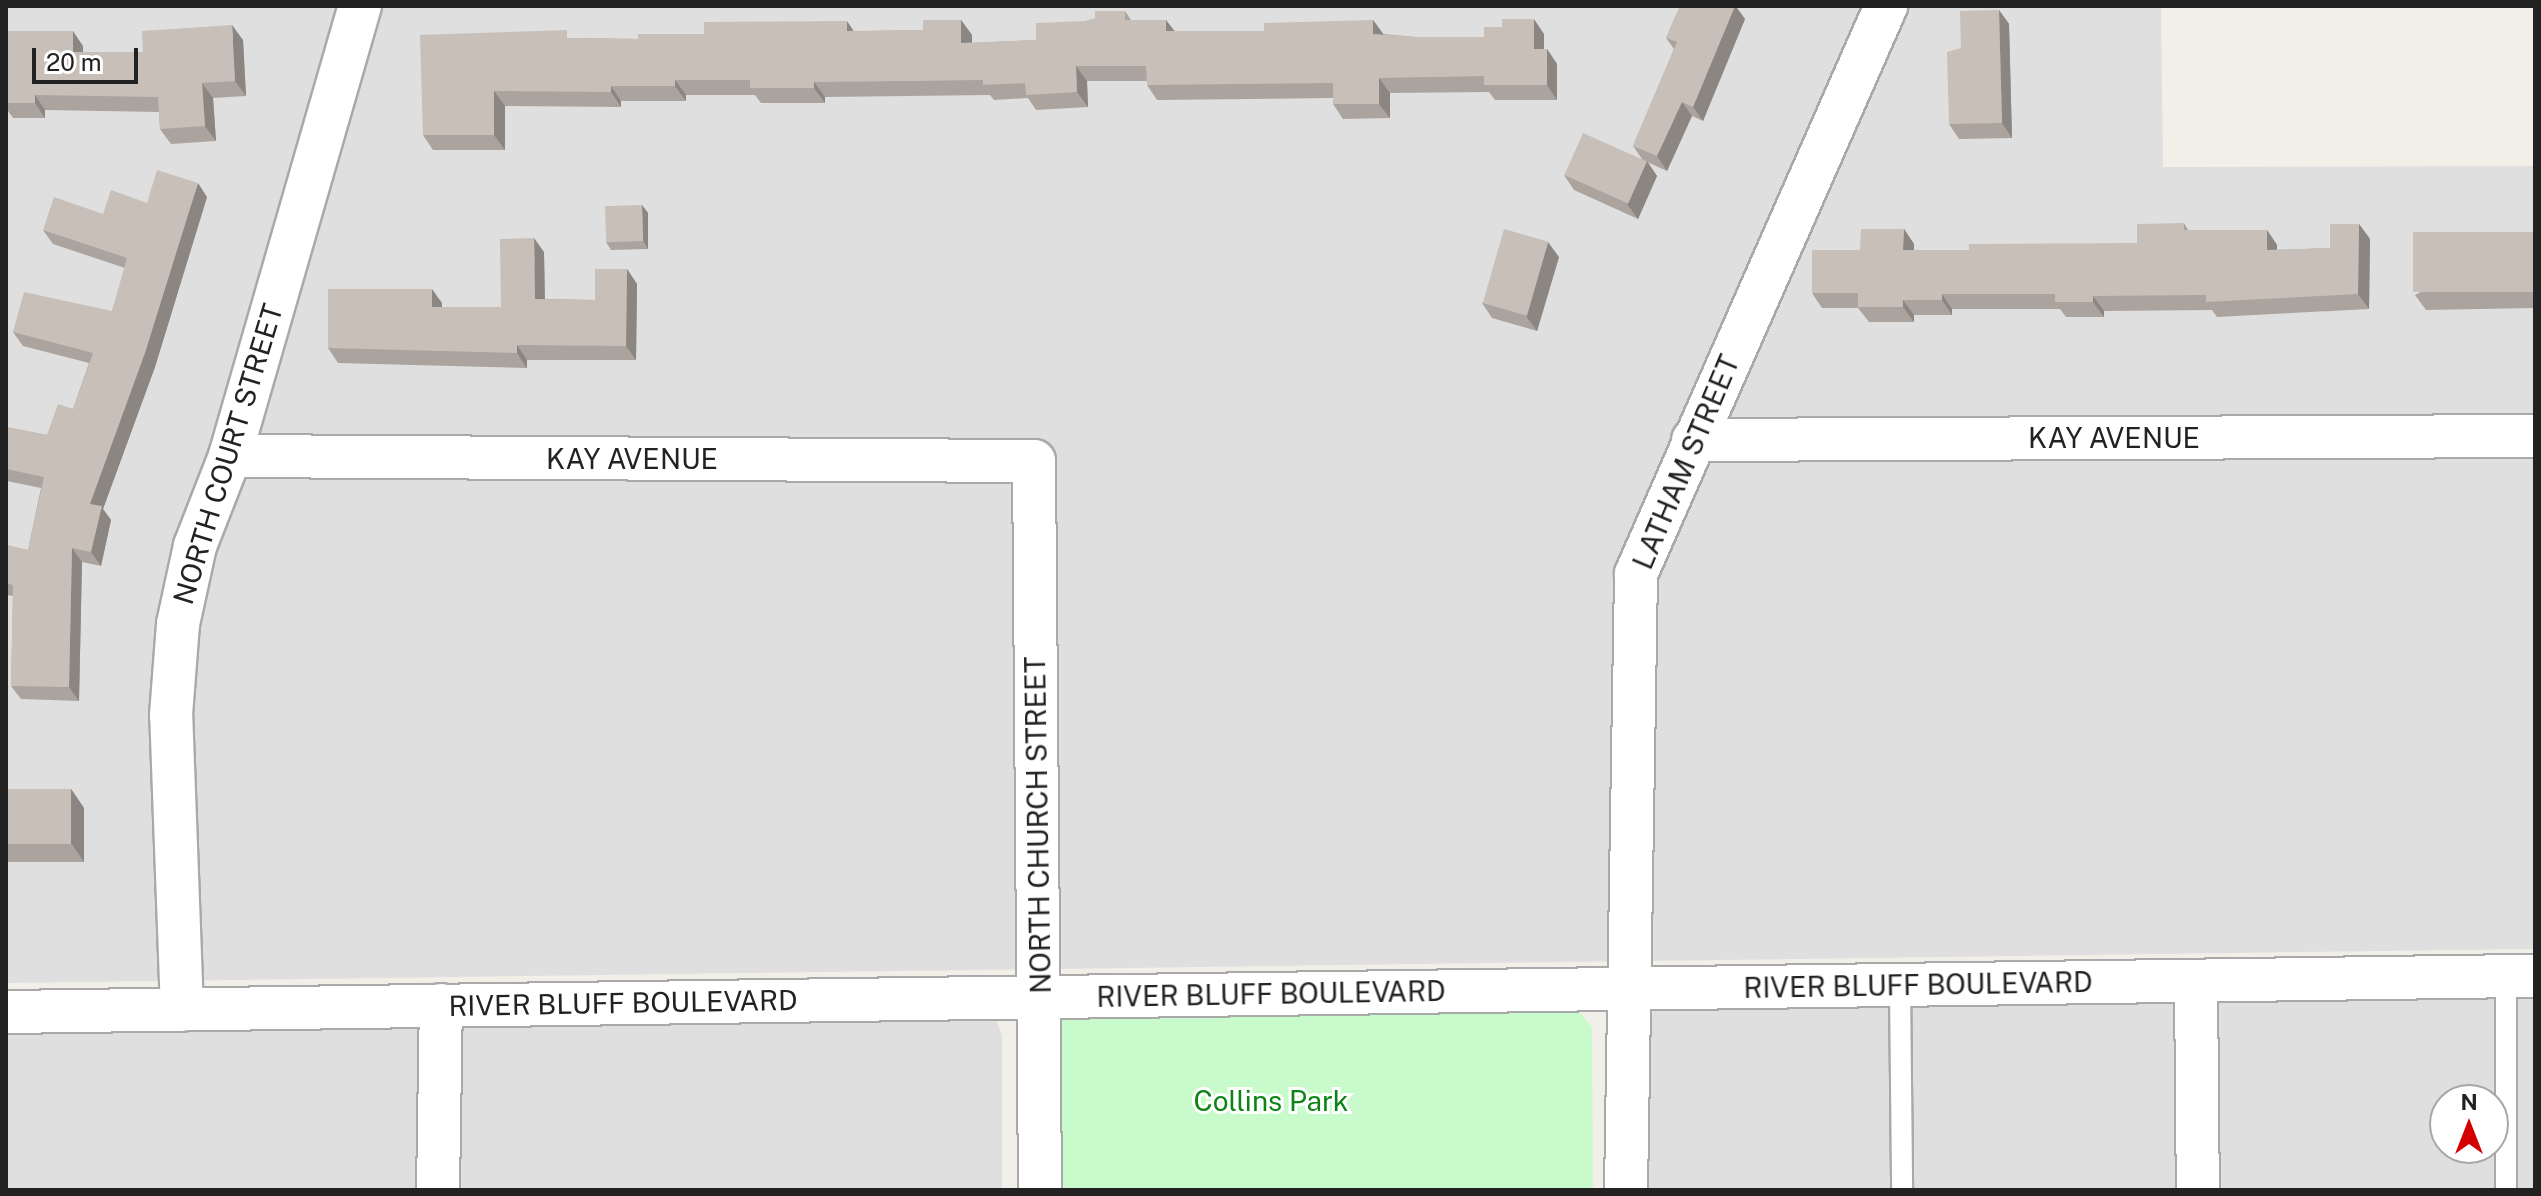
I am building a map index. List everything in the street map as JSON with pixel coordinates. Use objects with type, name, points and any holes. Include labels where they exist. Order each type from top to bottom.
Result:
[{"type":"street","name":"NORTH COURT STREET","points":[[182,1010],[171,715],[178,624],[195,546],[230,456],[360,6]]},
{"type":"street","name":"LATHAM STREET","points":[[1626,1190],[1625,989],[1636,574],[1886,6]]},
{"type":"street","name":"KAY AVENUE","points":[[1693,440],[2535,436]]},
{"type":"street","name":"KAY AVENUE","points":[[230,456],[1034,461]]},
{"type":"street","name":"NORTH CHURCH STREET","points":[[1034,461],[1040,1190]]},
{"type":"street","name":"RIVER BLUFF BOULEVARD","points":[[6,1012],[2520,976]]},
{"type":"street","points":[[2196,981],[2198,1190]]},
{"type":"street","points":[[438,1190],[441,1005]]},
{"type":"lane","points":[[2506,1190],[2520,976]]},
{"type":"lane","points":[[1900,985],[1902,1190]]},
{"type":"shaded area","points":[[6,6],[2161,6],[2163,167],[2535,166],[2535,949],[6,983]]},
{"type":"shaded area","points":[[2535,990],[2535,1190],[1647,1190],[1649,1025],[1654,1009]]},
{"type":"shaded area","points":[[995,1017],[1002,1035],[1002,1190],[6,1190],[6,1024]]},
{"type":"green space","name":"Collins Park","points":[[1577,1009],[1592,1027],[1593,1190],[1049,1190],[1055,1017]]},
{"type":"building","points":[[1680,6],[1735,6],[1693,107],[1682,102],[1657,156],[1633,146],[1677,42],[1666,38]]},
{"type":"building","points":[[1999,10],[2002,123],[1949,124],[1947,52],[1961,48],[1960,11]]},
{"type":"building","points":[[1095,11],[1125,11],[1125,20],[1166,20],[1166,31],[1264,31],[1264,23],[1373,20],[1373,34],[1415,37],[1484,37],[1484,27],[1502,27],[1502,19],[1534,19],[1534,49],[1547,49],[1547,85],[1484,85],[1484,76],[1379,78],[1379,104],[1333,104],[1333,83],[1147,85],[1146,66],[1076,66],[1077,92],[1026,95],[1025,83],[983,85],[983,80],[814,82],[814,88],[750,88],[750,80],[675,80],[675,86],[611,86],[611,92],[494,91],[494,135],[423,135],[420,35],[567,30],[567,38],[638,39],[638,34],[704,34],[704,22],[847,21],[847,31],[923,30],[923,20],[961,20],[961,43],[1036,40],[1036,23],[1086,21],[1095,18]]},
{"type":"building","points":[[232,25],[235,81],[202,83],[205,126],[160,129],[158,97],[35,95],[35,103],[6,103],[6,31],[73,31],[73,52],[143,52],[142,31]]},
{"type":"building","points":[[1583,133],[1647,161],[1628,203],[1564,175]]},
{"type":"building","points":[[157,170],[198,183],[145,353],[90,504],[102,506],[91,552],[72,548],[69,687],[11,686],[13,585],[6,583],[6,545],[28,550],[44,477],[6,469],[6,427],[47,435],[58,404],[73,409],[93,353],[13,332],[24,292],[112,311],[127,258],[43,230],[54,197],[103,214],[111,190],[147,203]]},
{"type":"building","points":[[642,205],[643,241],[606,242],[605,206]]},
{"type":"building","points":[[2184,223],[2184,230],[2267,230],[2267,250],[2330,248],[2330,224],[2359,224],[2358,294],[2206,302],[2206,295],[2093,296],[2093,302],[2055,302],[2055,294],[1942,294],[1942,300],[1903,300],[1903,307],[1858,307],[1858,293],[1812,293],[1812,250],[1860,250],[1861,229],[1904,229],[1903,250],[1969,250],[1969,244],[2137,243],[2137,224]]},
{"type":"building","points":[[1504,229],[1548,242],[1527,316],[1483,303]]},
{"type":"building","points":[[2413,232],[2535,232],[2535,292],[2413,292]]},
{"type":"building","points":[[534,238],[535,299],[595,300],[595,269],[627,269],[626,346],[517,345],[517,353],[328,348],[328,289],[432,289],[432,307],[501,307],[500,239]]},
{"type":"building","points":[[6,789],[71,789],[71,844],[6,844]]}]
